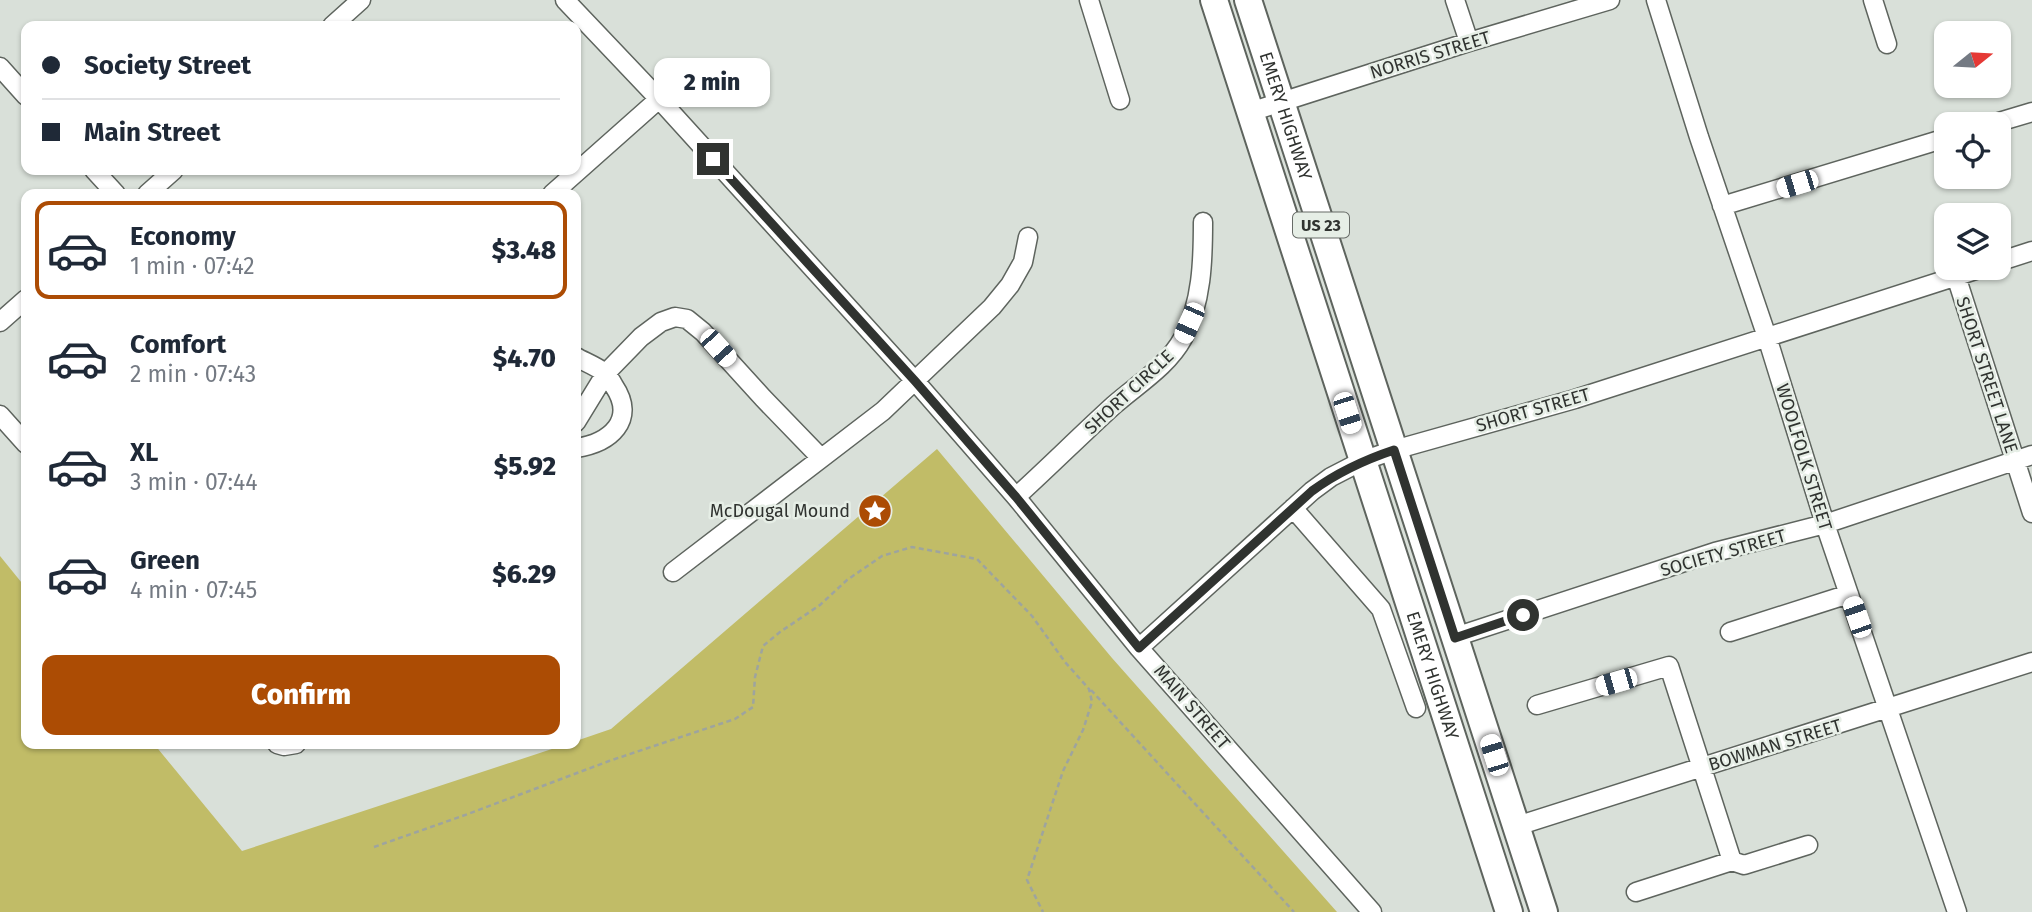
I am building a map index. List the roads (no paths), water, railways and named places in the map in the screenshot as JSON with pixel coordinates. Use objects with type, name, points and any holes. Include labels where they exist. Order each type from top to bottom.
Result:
[{"type":"highway","name":"EMERY HIGHWAY","points":[[1214,0],[1509,912]]},
{"type":"highway","name":"EMERY HIGHWAY","points":[[1248,0],[1544,912]]},
{"type":"street","points":[[338,21],[361,0]]},
{"type":"street","name":"MAIN STREET","points":[[565,0],[659,99],[915,381],[1016,497],[1139,648],[1372,912]]},
{"type":"street","points":[[1089,0],[1120,100]]},
{"type":"street","points":[[1455,0],[1469,42]]},
{"type":"street","name":"NORRIS STREET","points":[[1251,112],[1610,0]]},
{"type":"street","name":"WOOLFOLK STREET","points":[[1656,0],[1767,337],[1825,524],[1957,912]]},
{"type":"street","points":[[1873,0],[1887,44]]},
{"type":"street","points":[[0,67],[21,90]]},
{"type":"street","points":[[581,168],[659,99]]},
{"type":"street","points":[[2011,118],[2032,112]]},
{"type":"street","points":[[1722,206],[1934,142]]},
{"type":"street","points":[[99,175],[111,189]]},
{"type":"street","points":[[153,189],[168,175]]},
{"type":"street","points":[[558,189],[573,175]]},
{"type":"street","name":"SHORT CIRCLE","points":[[1016,497],[1171,356],[1186,330],[1196,299],[1203,264],[1203,222]]},
{"type":"street","points":[[673,572],[883,411],[915,381],[992,307],[1010,285],[1023,262],[1028,237]]},
{"type":"street","points":[[2011,258],[2032,251]]},
{"type":"street","name":"SHORT STREET","points":[[1139,648],[1293,508],[1331,477],[1362,461],[1575,399],[1944,280]]},
{"type":"street","name":"SHORT STREET LANE","points":[[1957,280],[2023,457],[2032,513]]},
{"type":"street","points":[[0,322],[21,303]]},
{"type":"street","points":[[581,414],[606,373],[641,337],[661,322],[675,317],[687,319],[703,332],[821,458]]},
{"type":"street","points":[[581,360],[606,373],[621,395],[624,409],[621,424],[608,436],[581,447]]},
{"type":"street","points":[[0,415],[21,438]]},
{"type":"street","name":"SOCIETY STREET","points":[[1455,638],[1715,552],[1825,524],[2023,457]]},
{"type":"street","points":[[1293,508],[1381,609],[1416,708]]},
{"type":"street","points":[[1730,632],[1849,594]]},
{"type":"street","name":"BOWMAN STREET","points":[[1517,826],[2032,662]]},
{"type":"street","points":[[1537,705],[1669,666],[1732,861]]},
{"type":"street","points":[[1636,892],[1732,861],[1744,865],[1808,845]]},
{"type":"place","name":"McDougal Mound","points":[[875,511]]}]
